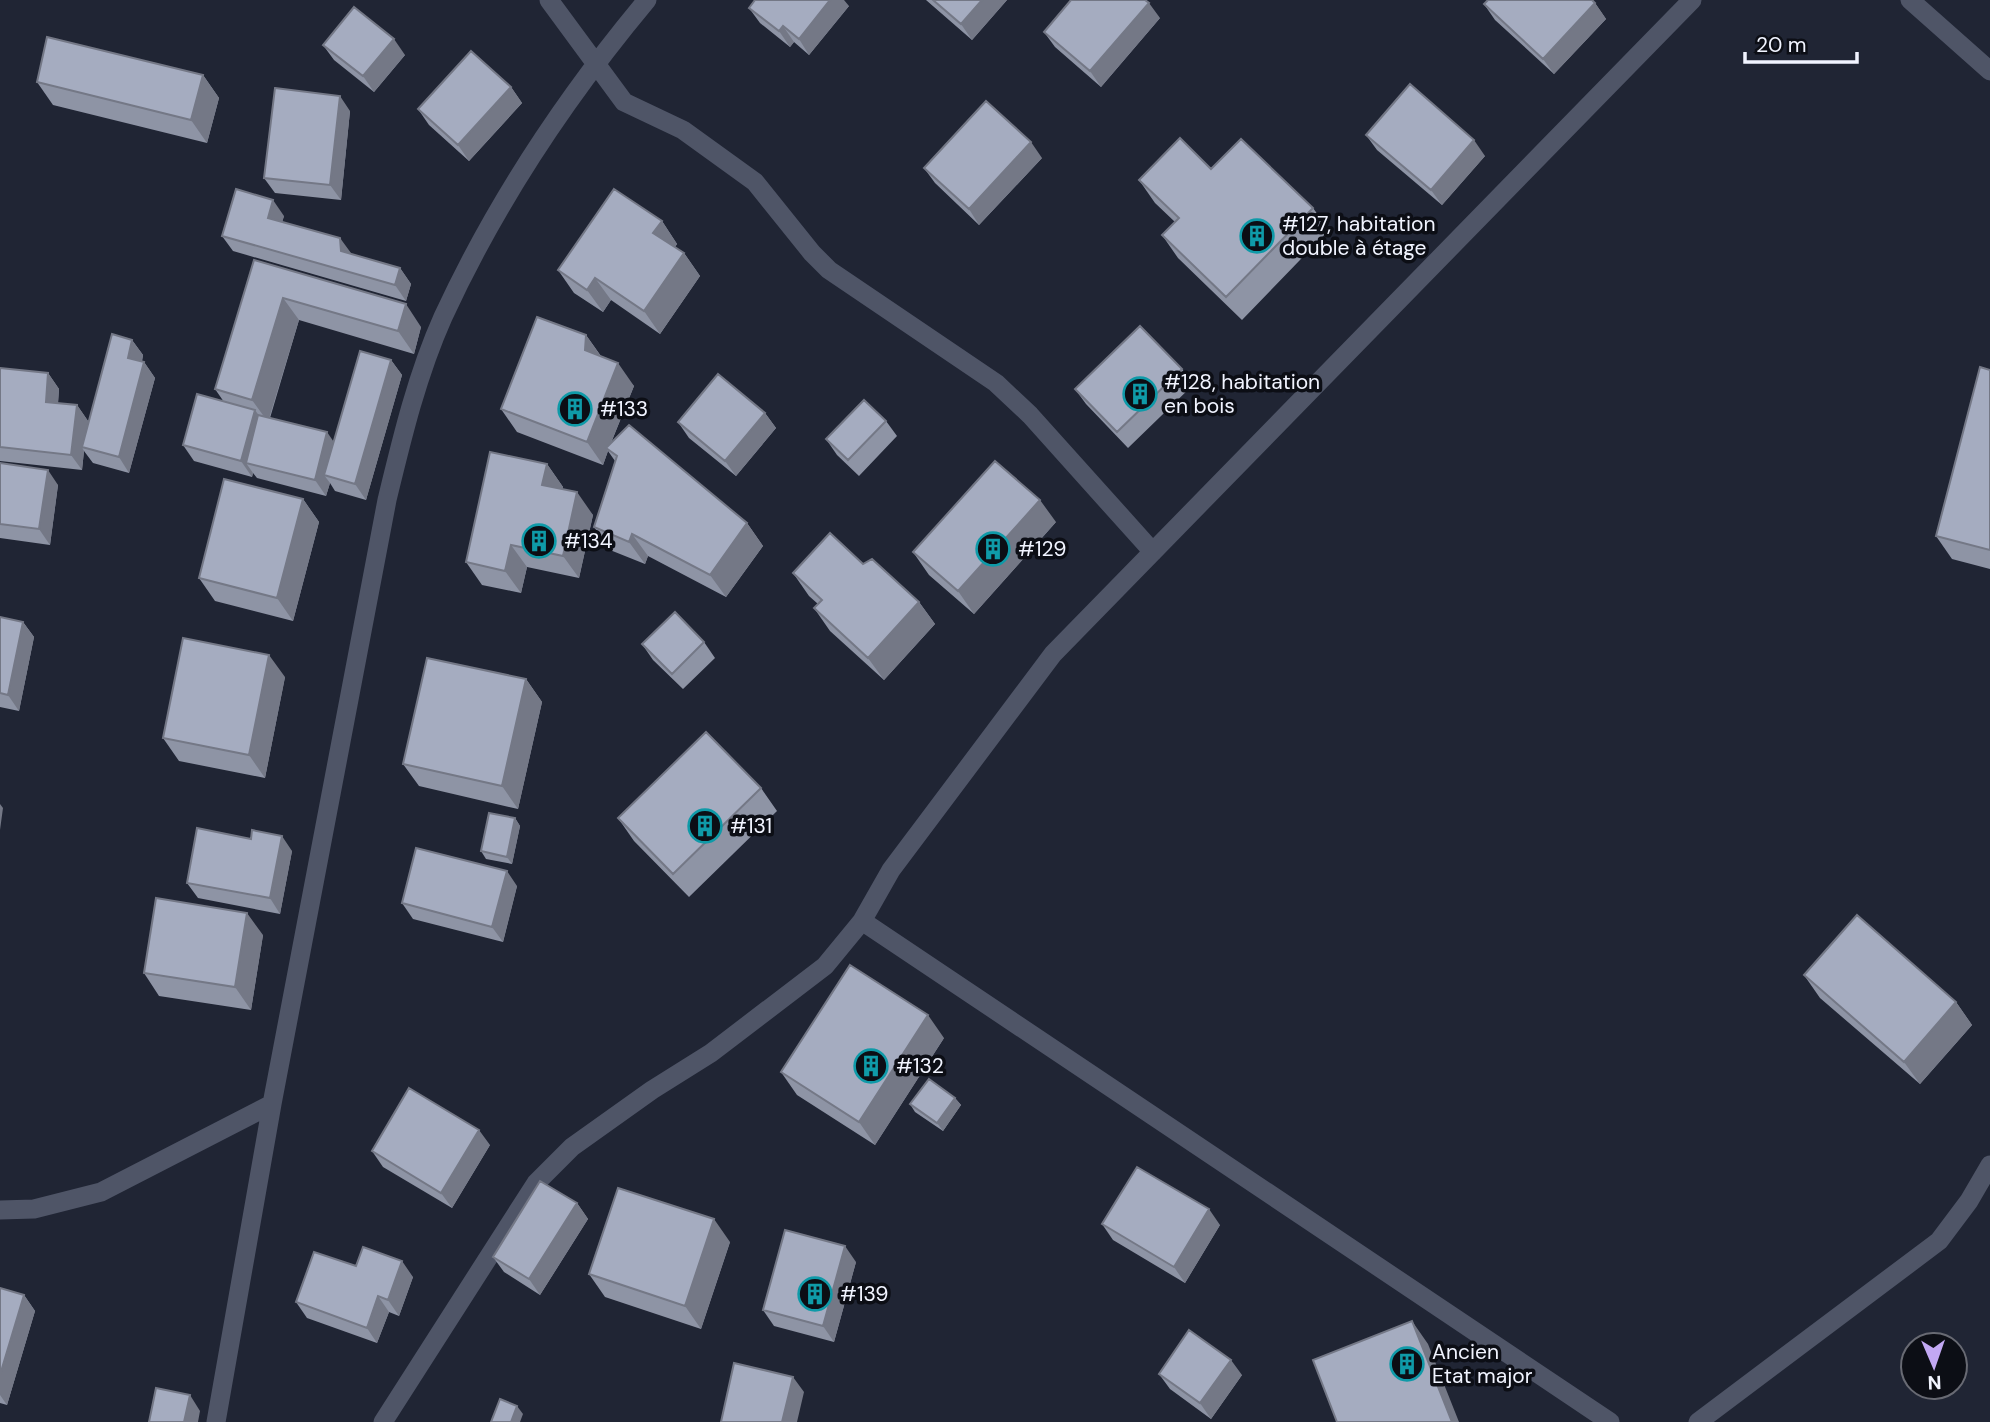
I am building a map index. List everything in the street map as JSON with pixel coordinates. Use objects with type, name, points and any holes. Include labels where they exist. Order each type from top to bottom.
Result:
[{"type":"street","points":[[549,0],[624,102],[683,130],[755,182],[811,253],[829,270],[996,383],[1030,415],[1153,552]]},
{"type":"street","points":[[216,1422],[272,1104],[387,500],[406,419],[443,318],[524,165],[594,63],[647,0]]},
{"type":"street","points":[[383,1422],[536,1183],[572,1147],[792,993],[825,966],[862,920],[891,870],[1053,654],[1692,0]]},
{"type":"street","points":[[1910,0],[1990,71]]},
{"type":"street","points":[[862,920],[1610,1422]]},
{"type":"street","points":[[0,1210],[34,1209],[101,1192],[272,1104]]},
{"type":"street","points":[[1698,1422],[1939,1241],[1969,1201],[1990,1165]]},
{"type":"building","points":[[755,0],[830,0],[799,39],[783,26],[779,31],[749,8]]},
{"type":"building","points":[[933,0],[982,0],[961,24]]},
{"type":"building","points":[[1071,0],[1145,0],[1149,3],[1090,71],[1044,32]]},
{"type":"building","points":[[1488,0],[1592,0],[1595,3],[1543,59],[1484,4]]},
{"type":"building","points":[[354,7],[394,39],[363,76],[323,45]]},
{"type":"building","points":[[47,37],[203,75],[191,120],[37,82]]},
{"type":"building","points":[[471,51],[511,87],[458,145],[418,109]]},
{"type":"building","points":[[1410,84],[1474,140],[1431,190],[1366,135]]},
{"type":"building","points":[[275,88],[340,96],[330,185],[264,178]]},
{"type":"building","points":[[986,101],[1031,142],[969,209],[924,168]]},
{"type":"building","name":"#127, habitation double à étage","points":[[1180,138],[1211,169],[1241,139],[1313,208],[1226,297],[1162,235],[1179,218],[1139,180]]},
{"type":"building","points":[[236,189],[273,200],[268,218],[340,238],[341,251],[400,268],[395,285],[222,236]]},
{"type":"building","points":[[614,189],[662,221],[653,233],[684,253],[644,311],[595,278],[587,290],[558,270]]},
{"type":"building","points":[[254,260],[406,304],[398,331],[283,298],[252,400],[215,389]]},
{"type":"building","name":"#133","points":[[537,317],[586,335],[585,350],[618,363],[587,442],[501,409]]},
{"type":"building","name":"#128, habitation en bois","points":[[1140,326],[1182,369],[1117,432],[1075,389]]},
{"type":"building","points":[[112,334],[132,340],[128,358],[144,362],[119,457],[82,447]]},
{"type":"building","points":[[360,351],[391,360],[355,484],[324,475]]},
{"type":"building","points":[[1980,367],[1990,370],[1990,550],[1936,536]]},
{"type":"building","points":[[0,368],[48,373],[46,402],[77,405],[71,455],[0,447]]},
{"type":"building","points":[[718,374],[765,413],[725,461],[678,422]]},
{"type":"building","points":[[197,394],[255,410],[241,461],[183,445]]},
{"type":"building","points":[[864,400],[886,421],[848,460],[826,439]]},
{"type":"building","points":[[258,415],[327,432],[315,480],[246,463]]},
{"type":"building","points":[[629,425],[747,523],[710,575],[632,534],[629,542],[594,527],[617,456],[606,448]]},
{"type":"building","name":"#134","points":[[490,452],[547,464],[542,485],[577,492],[563,556],[511,545],[505,571],[466,562]]},
{"type":"building","points":[[995,461],[1040,500],[958,591],[913,552]]},
{"type":"building","points":[[0,463],[48,470],[39,529],[0,524]]},
{"type":"building","points":[[224,479],[303,499],[277,598],[199,578]]},
{"type":"building","points":[[830,533],[863,564],[872,559],[919,602],[868,658],[814,608],[822,600],[793,573]]},
{"type":"building","points":[[675,612],[704,642],[672,674],[642,644]]},
{"type":"building","points":[[0,617],[23,622],[8,695],[0,693]]},
{"type":"building","points":[[183,638],[269,655],[249,755],[163,738]]},
{"type":"building","points":[[427,658],[526,679],[502,786],[403,764]]},
{"type":"building","name":"#131","points":[[706,732],[761,788],[673,874],[618,818]]},
{"type":"building","points":[[489,813],[515,818],[507,857],[481,851]]},
{"type":"building","points":[[197,828],[251,839],[252,830],[282,836],[270,898],[187,883]]},
{"type":"building","points":[[416,848],[507,871],[492,927],[402,903]]},
{"type":"building","points":[[156,898],[247,913],[235,987],[144,973]]},
{"type":"building","points":[[1857,915],[1956,1002],[1904,1062],[1804,975]]},
{"type":"building","name":"#132","points":[[850,965],[928,1015],[859,1122],[781,1072]]},
{"type":"building","points":[[929,1079],[955,1098],[937,1123],[910,1104]]},
{"type":"building","points":[[409,1088],[479,1130],[441,1193],[372,1151]]},
{"type":"building","points":[[1137,1167],[1209,1209],[1174,1267],[1102,1224]]},
{"type":"building","points":[[540,1181],[577,1203],[529,1279],[493,1257]]},
{"type":"building","points":[[618,1188],[714,1219],[685,1306],[589,1274]]},
{"type":"building","name":"#139","points":[[785,1230],[845,1246],[823,1326],[763,1310]]},
{"type":"building","points":[[363,1247],[402,1261],[388,1300],[378,1296],[367,1328],[296,1302],[314,1252],[356,1266]]},
{"type":"building","points":[[0,1288],[24,1295],[0,1375]]},
{"type":"building","name":"Ancien Etat major","points":[[1412,1321],[1452,1422],[1337,1422],[1313,1360]]},
{"type":"building","points":[[1189,1330],[1231,1360],[1200,1403],[1159,1374]]},
{"type":"building","points":[[734,1363],[793,1377],[782,1422],[721,1422]]},
{"type":"building","points":[[156,1388],[190,1395],[184,1422],[149,1422]]},
{"type":"building","points":[[500,1399],[517,1406],[511,1422],[491,1422]]},
{"type":"place","name":"#127, habitation double à étage","points":[[1257,236]]},
{"type":"place","name":"#128, habitation en bois","points":[[1140,394]]},
{"type":"place","name":"#133","points":[[575,409]]},
{"type":"place","name":"#134","points":[[539,541]]},
{"type":"place","name":"#129","points":[[993,549]]},
{"type":"place","name":"#131","points":[[705,826]]},
{"type":"place","name":"#132","points":[[871,1066]]},
{"type":"place","name":"#139","points":[[815,1294]]},
{"type":"place","name":"Ancien Etat major","points":[[1407,1364]]}]
